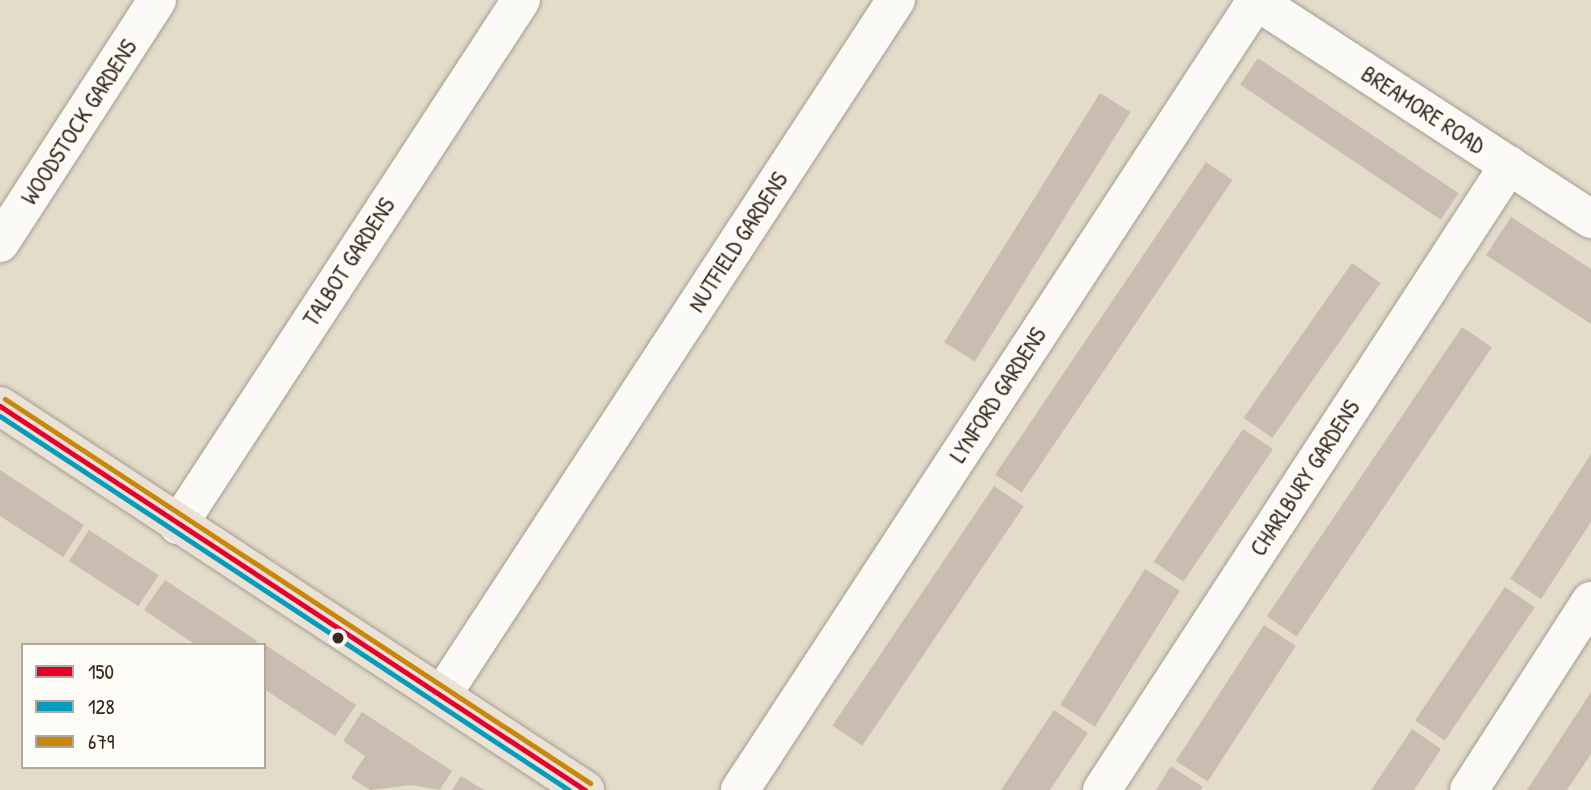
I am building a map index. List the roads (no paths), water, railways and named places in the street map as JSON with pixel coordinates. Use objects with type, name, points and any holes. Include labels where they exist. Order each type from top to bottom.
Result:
[{"type":"main road","points":[[0,406],[585,790]]},
{"type":"street","name":"WOODSTOCK GARDENS","points":[[0,243],[157,0]]},
{"type":"street","name":"TALBOT GARDENS","points":[[178,525],[521,0]]},
{"type":"street","name":"NUTFIELD GARDENS","points":[[442,695],[896,0]]},
{"type":"street","name":"BREAMORE ROAD","points":[[1255,0],[1591,219]]},
{"type":"street","name":"LYNFORD GARDENS","points":[[740,790],[1255,0]]},
{"type":"street","name":"CHARLBURY GARDENS","points":[[1102,790],[1509,165]]},
{"type":"street","points":[[1469,790],[1591,601]]}]
